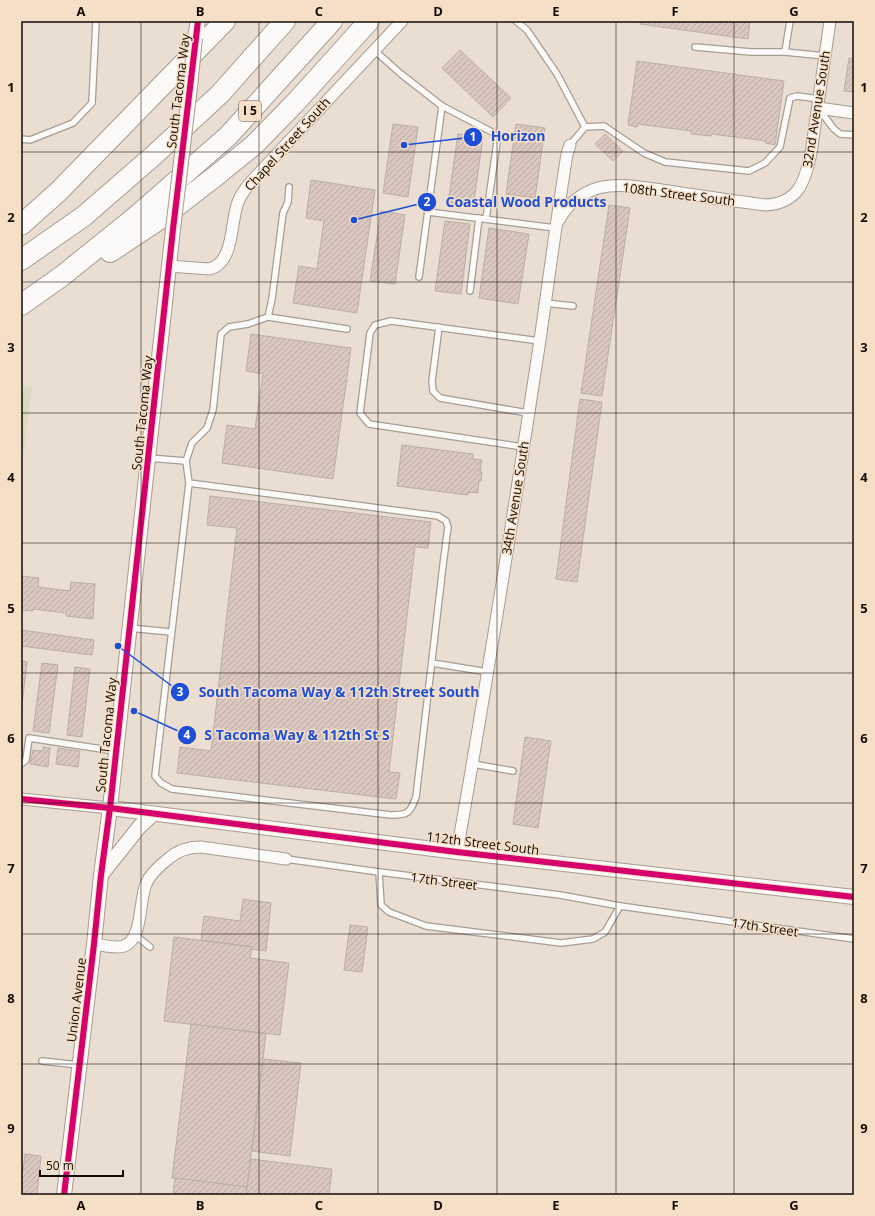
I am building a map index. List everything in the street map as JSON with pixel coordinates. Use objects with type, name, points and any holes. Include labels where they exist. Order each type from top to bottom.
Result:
[{"type":"highway","points":[[21,225],[58,192],[225,21]]},
{"type":"highway","name":"I 5","points":[[21,260],[84,216],[153,156],[220,94],[285,21]]},
{"type":"highway","name":"I 5","points":[[21,305],[62,276],[134,218],[228,136],[332,21]]},
{"type":"highway","points":[[62,276],[113,251],[160,219],[240,157],[283,117],[369,21]]},
{"type":"street","name":"South Tacoma Way","points":[[110,808],[173,229],[198,21]]},
{"type":"street","name":"Chapel Street South","points":[[170,266],[209,269],[214,268],[220,263],[228,248],[235,210],[243,192],[402,21]]},
{"type":"street","name":"32nd Avenue South","points":[[795,194],[804,179],[809,164],[830,21]]},
{"type":"street","points":[[819,104],[854,113]]},
{"type":"street","name":"34th Avenue South","points":[[457,852],[488,672],[540,341],[567,154],[570,145]]},
{"type":"street","name":"108th Street South","points":[[556,228],[564,212],[575,200],[592,190],[605,187],[634,186],[766,205],[784,201],[795,194]]},
{"type":"street","points":[[21,799],[110,808]]},
{"type":"street","name":"112th Street South","points":[[110,808],[457,852],[854,897]]},
{"type":"street","name":"Union Avenue","points":[[64,1195],[110,808]]},
{"type":"street","points":[[101,875],[140,826],[153,814]]},
{"type":"street","name":"17th Street","points":[[135,935],[148,879],[160,865],[179,851],[187,848],[201,848],[286,859]]},
{"type":"street","points":[[94,944],[124,946],[130,942],[135,935]]},
{"type":"lane","points":[[516,21],[527,30],[557,74],[585,128]]},
{"type":"lane","points":[[785,52],[790,21]]},
{"type":"lane","points":[[21,138],[30,140],[73,123],[92,103],[96,22]]},
{"type":"lane","points":[[694,47],[751,52],[785,52],[825,56]]},
{"type":"lane","points":[[374,50],[401,74],[442,106],[492,132],[496,136],[470,291]]},
{"type":"lane","points":[[570,145],[585,128],[604,126],[644,153],[665,162],[749,171],[766,163],[780,147],[790,98],[797,96],[819,104],[834,129],[840,134],[854,135]]},
{"type":"lane","points":[[419,276],[442,106]]},
{"type":"lane","points":[[268,317],[272,299],[283,213],[288,202],[289,187]]},
{"type":"lane","points":[[428,212],[556,228]]},
{"type":"lane","points":[[545,303],[573,306]]},
{"type":"lane","points":[[189,483],[438,516],[446,521],[448,527],[416,796],[411,809],[404,815],[391,815],[172,789],[160,783],[155,776],[189,483],[186,461],[192,443],[207,428],[213,410],[221,334],[229,327],[248,324],[268,317],[347,329]]},
{"type":"lane","points":[[523,447],[369,424],[360,413],[370,333],[375,325],[391,321],[540,341]]},
{"type":"lane","points":[[439,327],[432,381],[433,391],[440,398],[528,413]]},
{"type":"lane","points":[[148,458],[186,461]]},
{"type":"lane","points":[[129,628],[171,632]]},
{"type":"lane","points":[[432,663],[488,672]]},
{"type":"lane","points":[[21,764],[26,760],[29,738],[115,751]]},
{"type":"lane","points":[[473,764],[513,771]]},
{"type":"lane","name":"17th Street","points":[[286,859],[560,895],[620,906],[854,939]]},
{"type":"lane","points":[[379,872],[380,905],[389,912],[426,926],[561,944],[593,938],[605,932],[620,906]]},
{"type":"lane","points":[[135,935],[150,947]]},
{"type":"lane","points":[[42,1061],[79,1064]]},
{"type":"green space","points":[[21,386],[32,387],[21,470]]},
{"type":"building","points":[[641,21],[750,21],[748,39],[640,24]]},
{"type":"building","points":[[460,50],[511,98],[493,117],[442,68]]},
{"type":"building","points":[[849,58],[854,59],[854,92],[844,91]]},
{"type":"building","points":[[637,61],[784,81],[775,145],[765,143],[766,141],[711,134],[711,136],[691,134],[691,131],[638,124],[637,127],[628,125]]},
{"type":"building","points":[[393,124],[418,127],[408,197],[383,193]]},
{"type":"building","points":[[516,124],[545,128],[535,198],[506,194]]},
{"type":"building","points":[[458,134],[483,137],[473,207],[448,203]]},
{"type":"building","points":[[605,134],[623,151],[613,161],[595,144]]},
{"type":"building","points":[[311,180],[375,190],[357,313],[293,303],[299,266],[317,269],[324,221],[306,218]]},
{"type":"building","points":[[609,205],[630,208],[602,396],[581,393]]},
{"type":"building","points":[[381,211],[405,215],[395,284],[370,281]]},
{"type":"building","points":[[445,221],[470,224],[461,294],[435,291]]},
{"type":"building","points":[[489,228],[529,234],[518,304],[479,298]]},
{"type":"building","points":[[251,334],[351,348],[333,479],[222,463],[227,425],[255,429],[263,374],[246,371]]},
{"type":"building","points":[[580,399],[602,402],[577,582],[556,579]]},
{"type":"building","points":[[402,445],[473,454],[473,459],[482,460],[480,472],[482,472],[481,481],[479,481],[478,493],[469,492],[468,495],[397,486]]},
{"type":"building","points":[[210,496],[431,522],[428,548],[415,547],[389,772],[400,773],[396,799],[177,773],[180,747],[211,751],[237,528],[207,525]]},
{"type":"building","points":[[21,576],[39,578],[38,587],[70,591],[71,582],[95,584],[93,619],[66,616],[66,613],[33,609],[33,611],[21,610]]},
{"type":"building","points":[[21,630],[94,640],[92,655],[21,646]]},
{"type":"building","points":[[21,661],[27,662],[21,713]]},
{"type":"building","points":[[42,663],[58,665],[49,733],[33,731]]},
{"type":"building","points":[[75,667],[90,669],[82,737],[67,735]]},
{"type":"building","points":[[525,737],[551,741],[538,828],[513,824]]},
{"type":"building","points":[[43,747],[50,748],[48,767],[30,764],[33,750],[43,751]]},
{"type":"building","points":[[58,748],[80,751],[78,767],[56,764]]},
{"type":"building","points":[[243,899],[271,903],[266,951],[251,949],[252,947],[201,940],[204,916],[240,921]]},
{"type":"building","points":[[350,925],[368,927],[362,972],[344,970]]},
{"type":"building","points":[[174,937],[252,947],[250,958],[289,963],[280,1035],[164,1021]]},
{"type":"building","points":[[191,1024],[266,1034],[247,1187],[172,1178]]},
{"type":"building","points":[[263,1059],[301,1063],[290,1156],[252,1151]]},
{"type":"building","points":[[25,1154],[41,1156],[37,1195],[21,1195],[21,1170],[23,1170]]},
{"type":"building","points":[[251,1159],[332,1169],[329,1195],[246,1195]]},
{"type":"building","points":[[175,1178],[247,1187],[246,1195],[173,1195]]},
{"type":"cycle path","points":[[64,1195],[110,808],[173,229],[198,21]]},
{"type":"cycle path","points":[[21,799],[110,808],[457,852],[854,897]]},
{"type":"place","name":"Horizon","points":[[404,145]]},
{"type":"place","name":"Coastal Wood Products","points":[[354,220]]},
{"type":"place","name":"South Tacoma Way & 112th Street South","points":[[118,646]]},
{"type":"place","name":"S Tacoma Way & 112th St S","points":[[134,711]]}]
